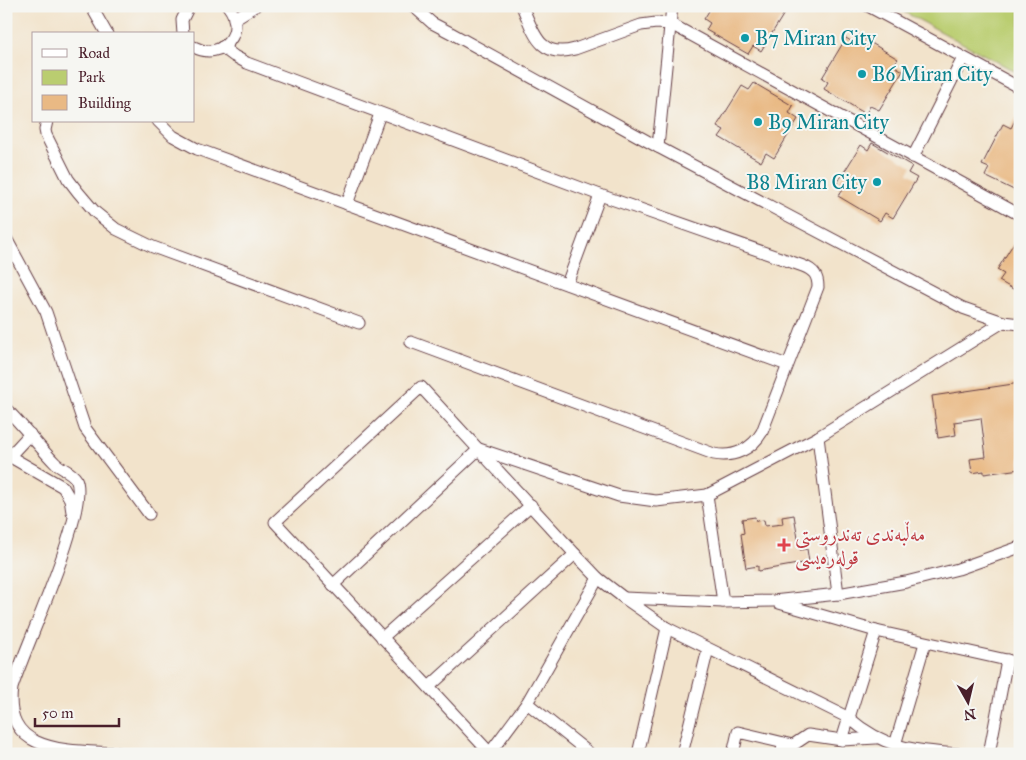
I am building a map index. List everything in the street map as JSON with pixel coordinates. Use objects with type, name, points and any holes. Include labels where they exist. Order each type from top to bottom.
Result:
[{"type":"street","points":[[91,6],[106,32]]},
{"type":"street","points":[[181,32],[182,20],[188,6]]},
{"type":"street","points":[[195,47],[206,51],[222,47],[233,35],[234,19],[228,6]]},
{"type":"street","points":[[234,19],[255,6]]},
{"type":"street","points":[[413,6],[432,23],[658,147],[962,308],[1003,322],[1020,324]]},
{"type":"street","points":[[522,6],[535,38],[543,46],[553,51],[564,52],[575,49],[648,23],[671,24],[1020,215]]},
{"type":"street","points":[[658,147],[672,6]]},
{"type":"street","points":[[868,6],[1020,88]]},
{"type":"street","points":[[222,47],[247,63],[380,114],[600,195],[810,269],[818,280],[818,287],[766,423],[759,437],[745,449],[733,454],[721,455],[411,342]]},
{"type":"street","points":[[913,157],[963,58]]},
{"type":"street","points":[[347,204],[380,114]]},
{"type":"street","points":[[47,122],[46,135],[68,179],[89,206],[116,229],[153,247],[359,323]]},
{"type":"street","points":[[159,122],[166,131],[188,145],[787,364]]},
{"type":"street","points":[[567,284],[600,195]]},
{"type":"street","points":[[6,238],[46,312],[85,428],[149,514]]},
{"type":"street","points":[[479,449],[619,496],[656,500],[707,495],[818,437],[1003,322]]},
{"type":"street","points":[[598,578],[526,703],[489,753],[275,522],[421,387],[598,578],[667,628],[849,718],[876,738],[921,752],[958,754]]},
{"type":"street","points":[[6,409],[56,464],[76,479],[78,492],[73,519],[57,573],[16,675],[11,694],[14,717],[22,731],[39,744],[51,747],[125,754]]},
{"type":"street","points":[[30,434],[8,458],[63,487],[70,499],[73,519]]},
{"type":"street","points":[[818,437],[838,594]]},
{"type":"street","points":[[333,585],[479,449]]},
{"type":"street","points":[[707,495],[723,602]]},
{"type":"street","points":[[382,638],[531,505]]},
{"type":"street","points":[[624,598],[723,602],[773,601],[838,594],[906,582],[958,569],[1020,547]]},
{"type":"street","points":[[428,687],[575,554]]},
{"type":"street","points":[[773,601],[876,631],[1020,662]]},
{"type":"street","points":[[638,754],[667,628]]},
{"type":"street","points":[[842,740],[876,631]]},
{"type":"street","points":[[895,744],[925,643]]},
{"type":"street","points":[[682,754],[708,649]]},
{"type":"street","points":[[989,754],[1008,660]]},
{"type":"street","points":[[526,703],[588,752],[587,754]]},
{"type":"street","points":[[733,754],[738,732],[783,748],[793,745],[808,735],[842,740],[876,738]]},
{"type":"green space","points":[[893,6],[1020,6],[1020,74]]},
{"type":"building","name":"B7 Miran City","points":[[712,6],[776,6],[785,12],[761,51],[753,46],[748,54],[706,30],[710,23],[704,19]]},
{"type":"building","name":"B6 Miran City","points":[[858,35],[898,59],[893,65],[903,71],[879,110],[870,106],[866,114],[824,89],[828,82],[822,78],[846,38],[854,43]]},
{"type":"building","name":"B9 Miran City","points":[[754,83],[793,106],[789,113],[798,119],[774,158],[766,153],[761,162],[719,137],[724,130],[717,126],[742,86],[749,90]]},
{"type":"building","points":[[1020,111],[1020,193],[985,176],[989,168],[982,165],[1003,124],[1011,128]]},
{"type":"building","name":"B8 Miran City","points":[[872,143],[912,166],[908,173],[917,178],[893,218],[885,213],[880,221],[838,196],[843,189],[836,185],[861,145],[868,150]]},
{"type":"building","points":[[1020,233],[1020,293],[999,281],[1004,274],[997,270]]},
{"type":"building","points":[[1020,383],[1020,469],[984,474],[984,471],[972,473],[970,459],[986,457],[981,418],[954,422],[956,435],[938,438],[932,396]]},
{"type":"building","name":"مەڵبەندی تەندروستی قولەرەیسی","points":[[794,515],[800,550],[807,549],[809,562],[758,571],[758,566],[746,568],[741,534],[744,533],[742,519],[755,517],[756,521],[764,520],[765,526],[783,524],[782,517]]},
{"type":"place","name":"B7 Miran City","points":[[745,38]]},
{"type":"place","name":"B6 Miran City","points":[[862,74]]},
{"type":"place","name":"B9 Miran City","points":[[758,122]]},
{"type":"place","name":"B8 Miran City","points":[[877,182]]},
{"type":"place","name":"مەڵبەندی تەندروستی قولەرەیسی","points":[[784,545]]}]
